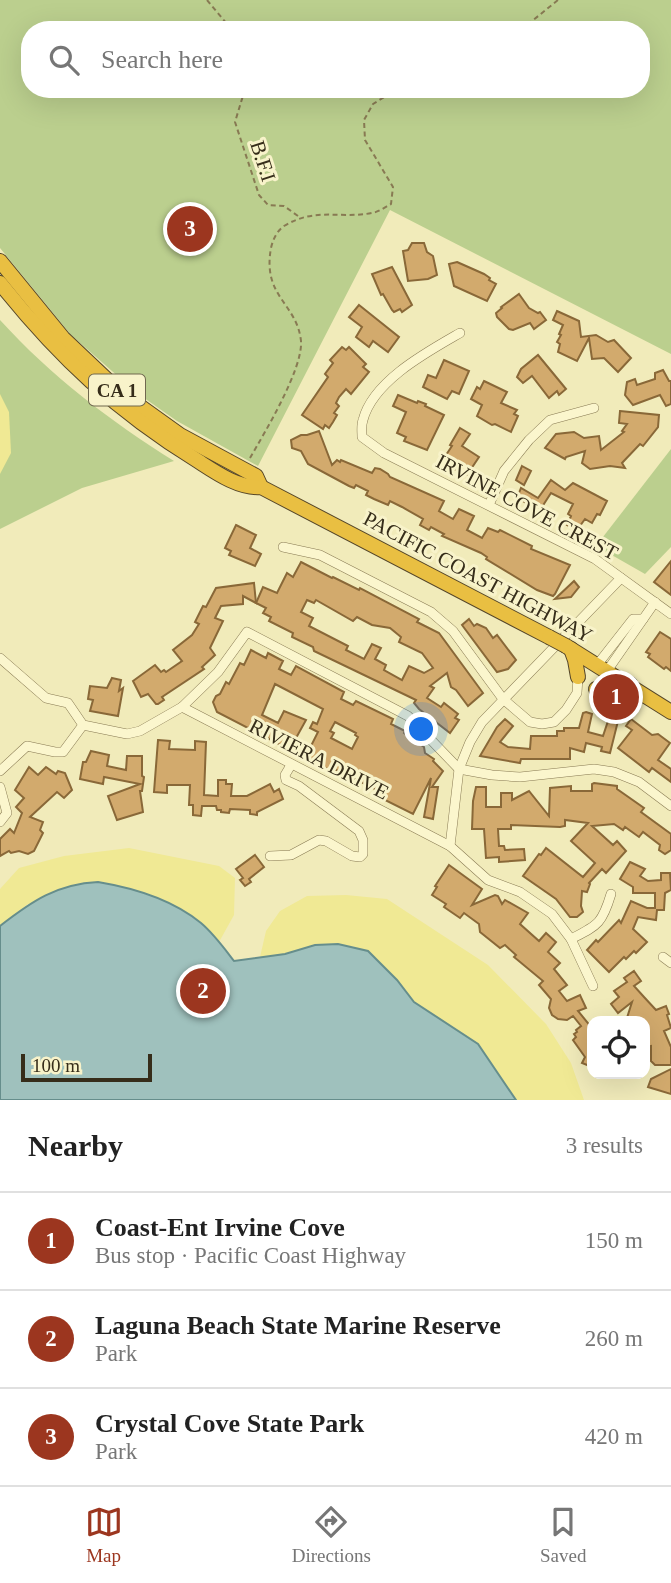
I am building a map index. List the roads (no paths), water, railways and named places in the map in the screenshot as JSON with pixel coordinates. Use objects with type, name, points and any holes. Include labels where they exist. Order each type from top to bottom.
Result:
[{"type":"highway","name":"PACIFIC COAST HIGHWAY","points":[[0,261],[64,338],[120,392],[180,435],[256,477],[261,487]]},
{"type":"highway","name":"PACIFIC COAST HIGHWAY","points":[[0,283],[63,357],[120,408],[164,440],[211,469],[250,488],[261,487],[549,637],[630,684],[671,712]]},
{"type":"highway","points":[[568,648],[575,660],[578,677]]},
{"type":"highway","points":[[596,689],[630,684]]},
{"type":"street","name":"IRVINE COVE CREST","points":[[460,333],[400,370],[377,394],[363,420],[362,437],[384,453],[595,559],[671,614]]},
{"type":"street","points":[[489,505],[504,471],[529,440],[550,420],[594,408]]},
{"type":"street","points":[[283,547],[320,555],[431,612],[453,631],[503,699],[530,722],[554,722],[577,693],[578,677]]},
{"type":"street","points":[[450,846],[459,769],[482,722],[621,578]]},
{"type":"street","points":[[602,668],[623,651],[655,602]]},
{"type":"street","points":[[602,668],[614,644],[633,619],[643,618]]},
{"type":"street","points":[[0,658],[46,698],[68,702],[83,725],[127,734],[147,728],[183,707],[218,672],[247,632],[408,716],[459,769],[520,777],[594,769],[614,772],[639,782],[671,806]]},
{"type":"street","points":[[577,693],[596,689]]},
{"type":"street","name":"RIVIERA DRIVE","points":[[183,707],[450,846],[488,880],[520,892],[552,914],[570,939],[593,986]]},
{"type":"street","points":[[0,771],[27,746],[63,751],[83,725]]},
{"type":"street","points":[[270,856],[291,855],[320,840],[352,856],[363,854],[363,840],[359,831],[299,786],[286,780],[285,775],[290,765]]},
{"type":"street","points":[[0,787],[7,813],[0,822]]},
{"type":"street","points":[[570,939],[589,930],[604,917],[611,894]]},
{"type":"water","points":[[98,882],[139,892],[178,908],[206,927],[234,961],[285,954],[315,945],[338,944],[368,951],[397,980],[414,1002],[478,1044],[516,1100],[0,1100],[0,926],[57,890]]},
{"type":"place","name":"Crystal Cove State Park","points":[[190,229]]},
{"type":"place","name":"Coast-Ent Irvine Cove","points":[[616,697]]},
{"type":"place","name":"Laguna Beach State Marine Reserve","points":[[203,991]]}]
